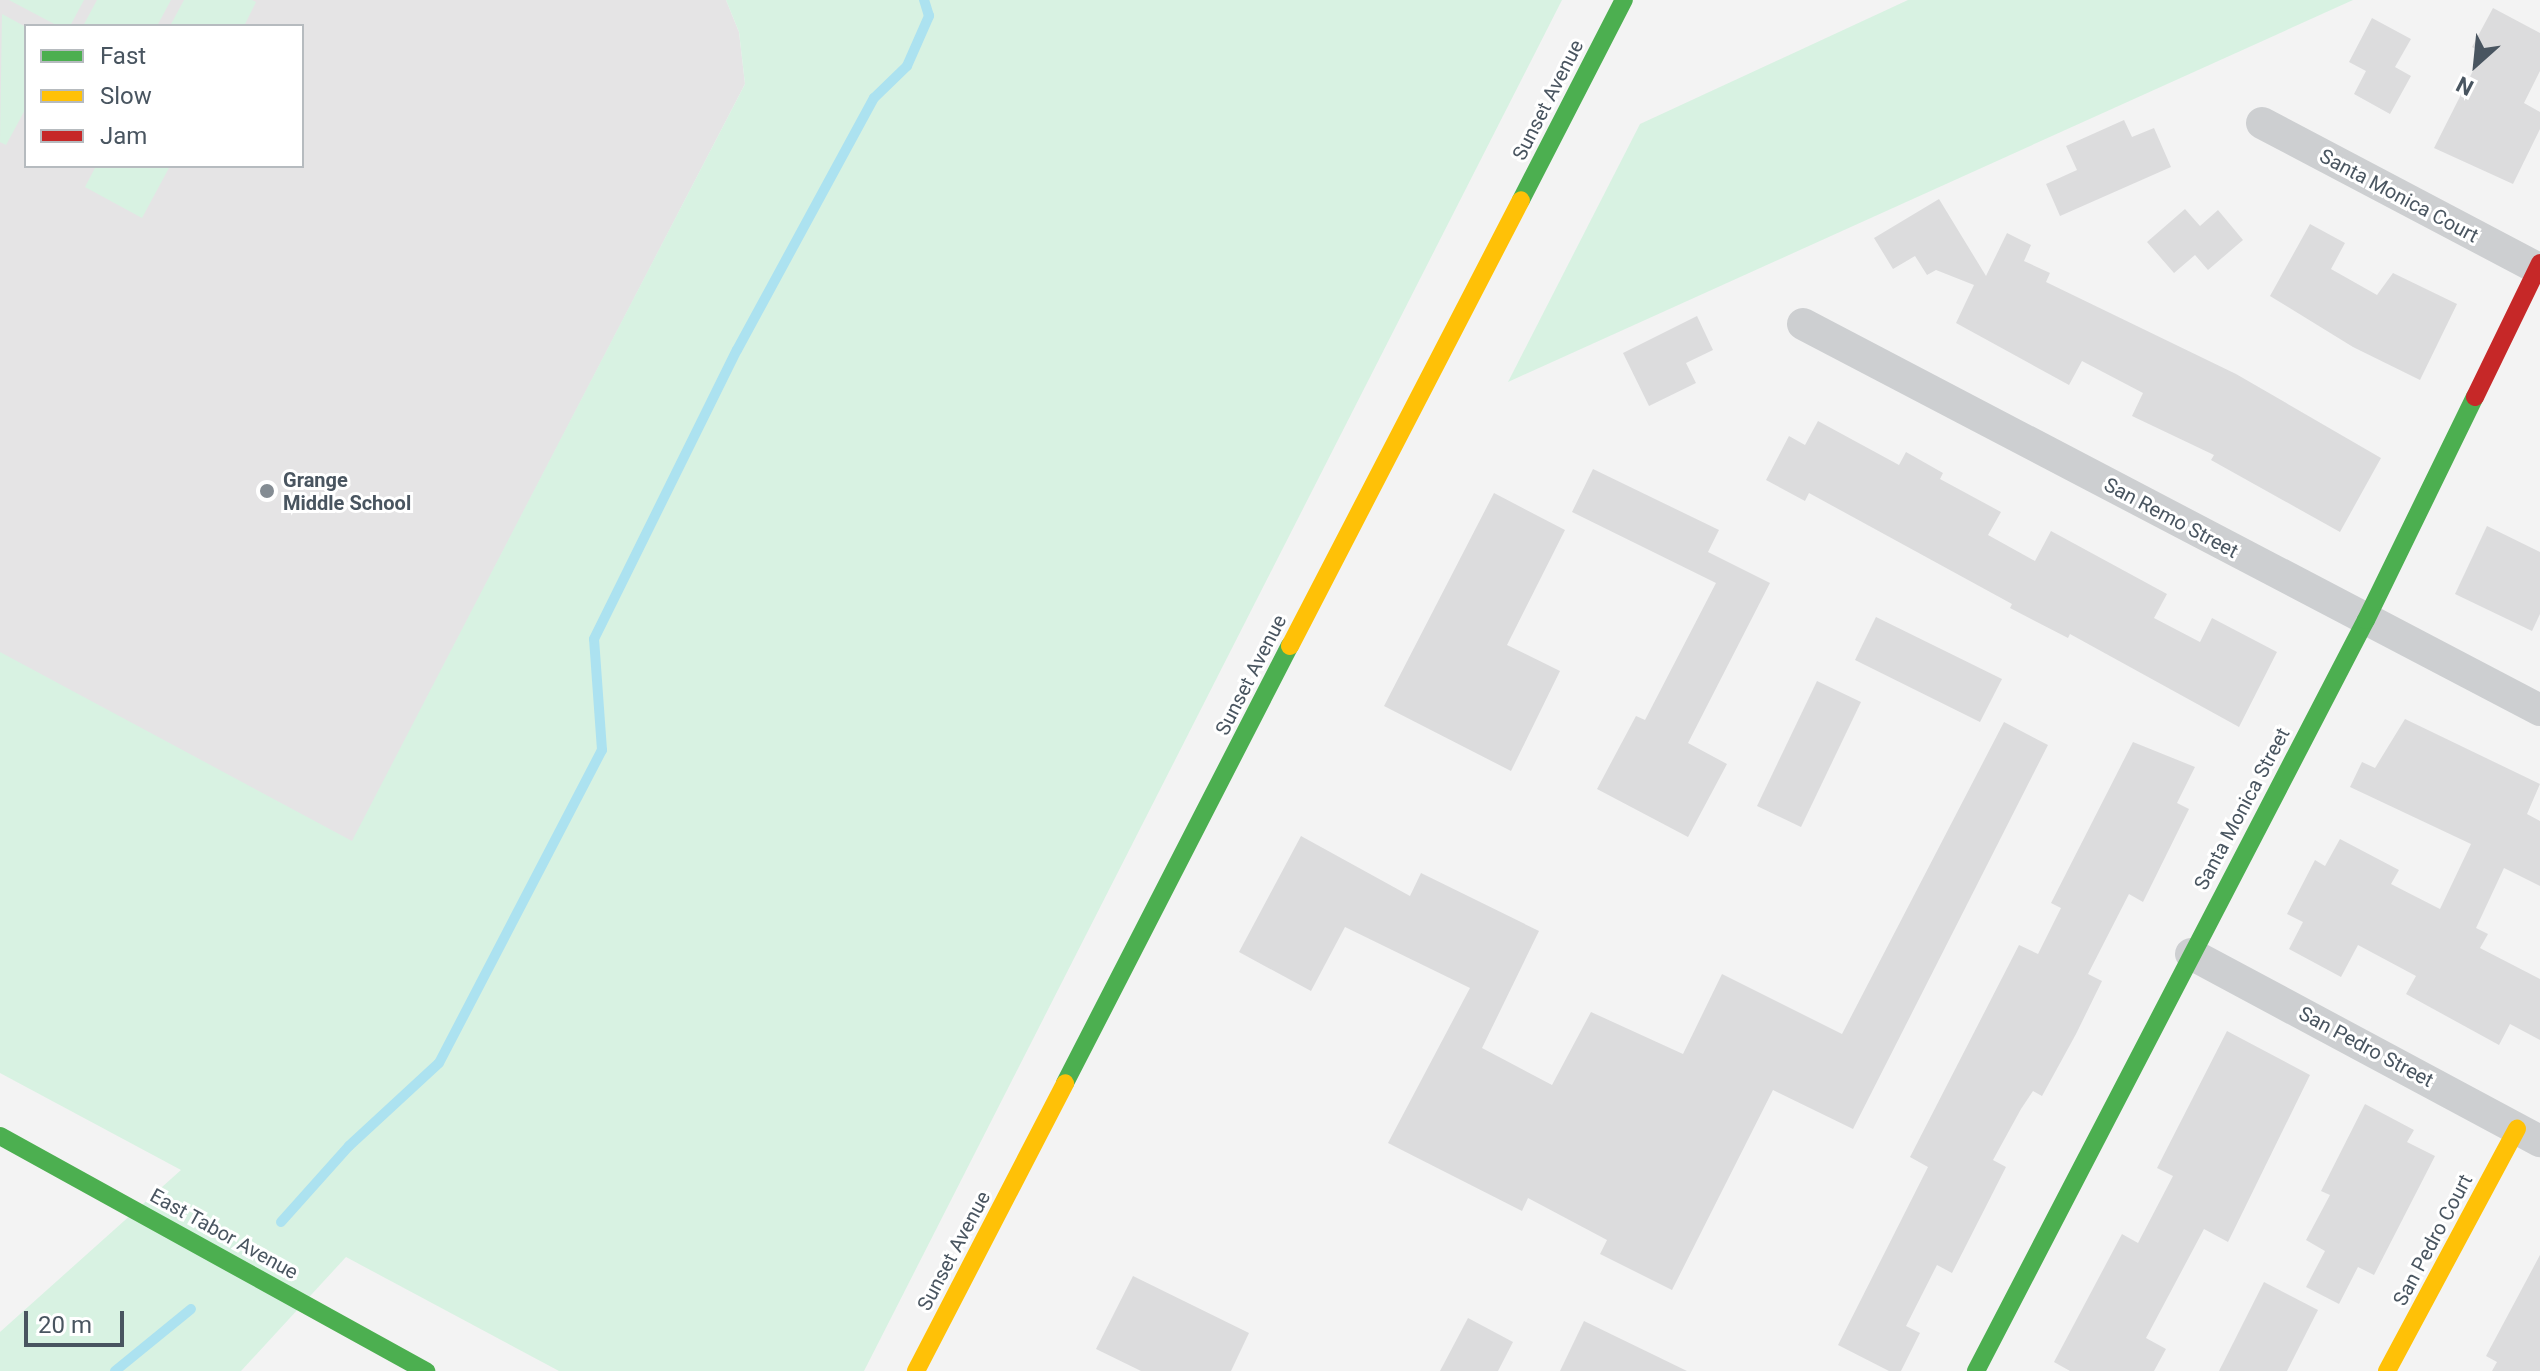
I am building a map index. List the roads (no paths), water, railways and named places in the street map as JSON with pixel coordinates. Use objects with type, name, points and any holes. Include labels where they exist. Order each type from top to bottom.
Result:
[{"type":"main road","name":"Sunset Avenue","points":[[916,1371],[1624,0]]},
{"type":"main road","name":"Santa Monica Street","points":[[1976,1371],[2366,620],[2539,266]]},
{"type":"main road","name":"San Pedro Court","points":[[2387,1371],[2529,1135]]},
{"type":"main road","name":"East Tabor Avenue","points":[[0,1136],[426,1371]]},
{"type":"street","name":"Santa Monica Court","points":[[2262,123],[2539,266]]},
{"type":"street","name":"San Remo Street","points":[[1803,324],[2540,710]]},
{"type":"street","name":"San Pedro Street","points":[[2191,954],[2529,1135]]},
{"type":"waterway","points":[[281,1222],[349,1146],[439,1063],[602,750],[594,639],[737,350],[874,98],[907,66],[929,16],[924,0]]},
{"type":"waterway","points":[[115,1371],[191,1309]]},
{"type":"place","name":"Grange Middle School","points":[[267,491]]}]
